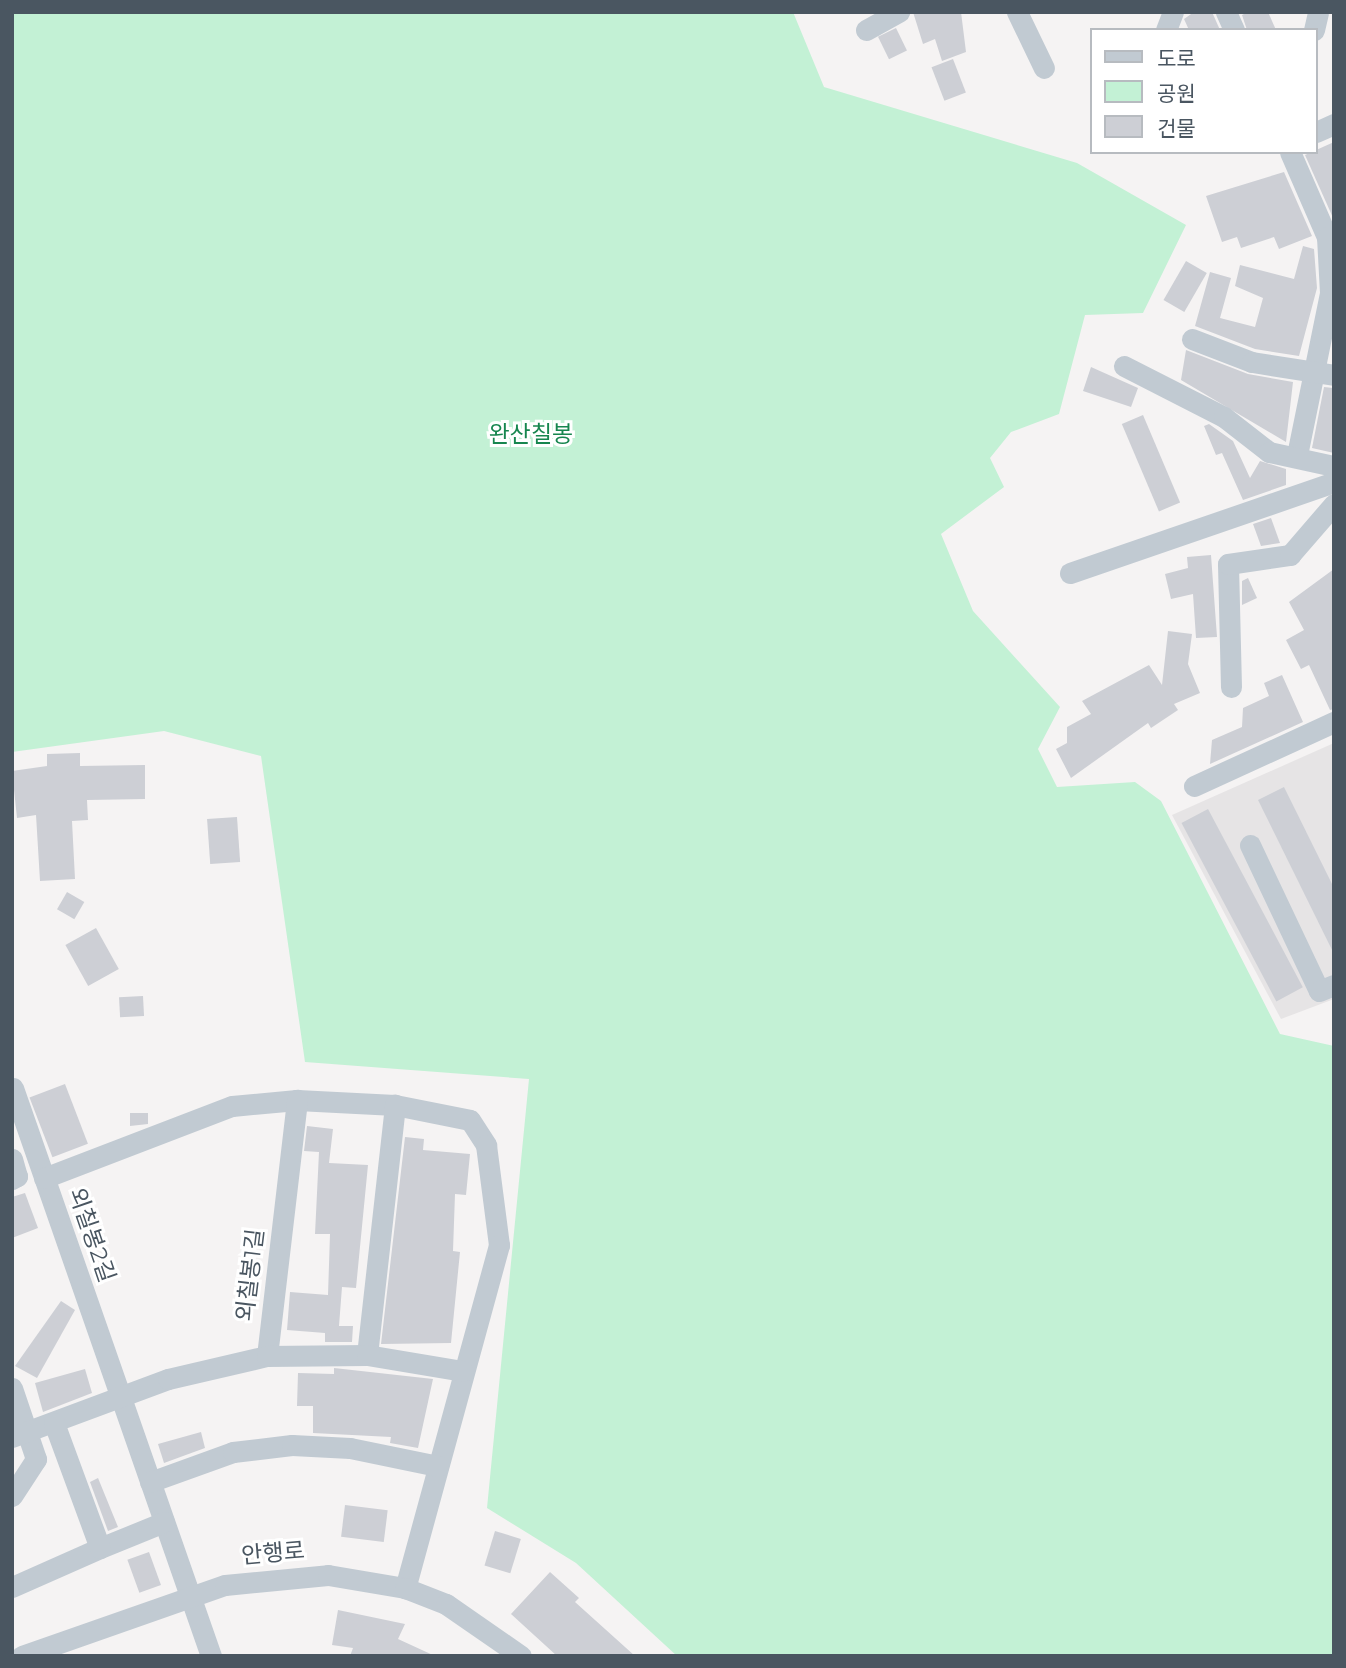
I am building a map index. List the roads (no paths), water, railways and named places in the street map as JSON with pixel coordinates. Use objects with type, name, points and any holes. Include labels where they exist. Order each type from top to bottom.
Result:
[{"type":"street","points":[[866,30],[899,12]]},
{"type":"street","points":[[1017,12],[1044,68]]},
{"type":"street","points":[[1226,12],[1233,28]]},
{"type":"street","points":[[1318,131],[1334,124]]},
{"type":"street","points":[[1291,154],[1327,237],[1330,293],[1323,375],[1297,456]]},
{"type":"street","points":[[1192,339],[1252,362],[1323,375]]},
{"type":"street","points":[[1124,366],[1224,418],[1269,452],[1334,466]]},
{"type":"street","points":[[1070,573],[1334,482]]},
{"type":"street","points":[[1231,687],[1228,564],[1290,555],[1334,504]]},
{"type":"street","points":[[1194,786],[1334,722]]},
{"type":"street","points":[[1250,845],[1319,991],[1334,985]]},
{"type":"street","points":[[44,1178],[232,1106],[297,1100],[395,1105],[470,1120],[486,1145],[499,1245],[405,1588]]},
{"type":"street","name":"외칠봉1길","points":[[267,1356],[297,1100]]},
{"type":"street","name":"외칠봉2길","points":[[14,1101],[44,1178],[211,1656]]},
{"type":"street","points":[[367,1355],[395,1105]]},
{"type":"street","points":[[12,1159],[18,1176],[12,1179]]},
{"type":"street","points":[[20,1435],[205,1368],[267,1356],[367,1355],[463,1371]]},
{"type":"street","points":[[12,1388],[20,1435],[36,1459],[12,1496]]},
{"type":"street","points":[[54,1423],[100,1548]]},
{"type":"street","points":[[150,1482],[233,1452],[311,1445],[438,1466]]},
{"type":"street","points":[[12,1587],[164,1522]]},
{"type":"street","name":"안행로","points":[[22,1656],[190,1596],[262,1577],[328,1575],[405,1588],[446,1604],[521,1656]]},
{"type":"park label","name":"완산칠봉","points":[[531,434]]}]
